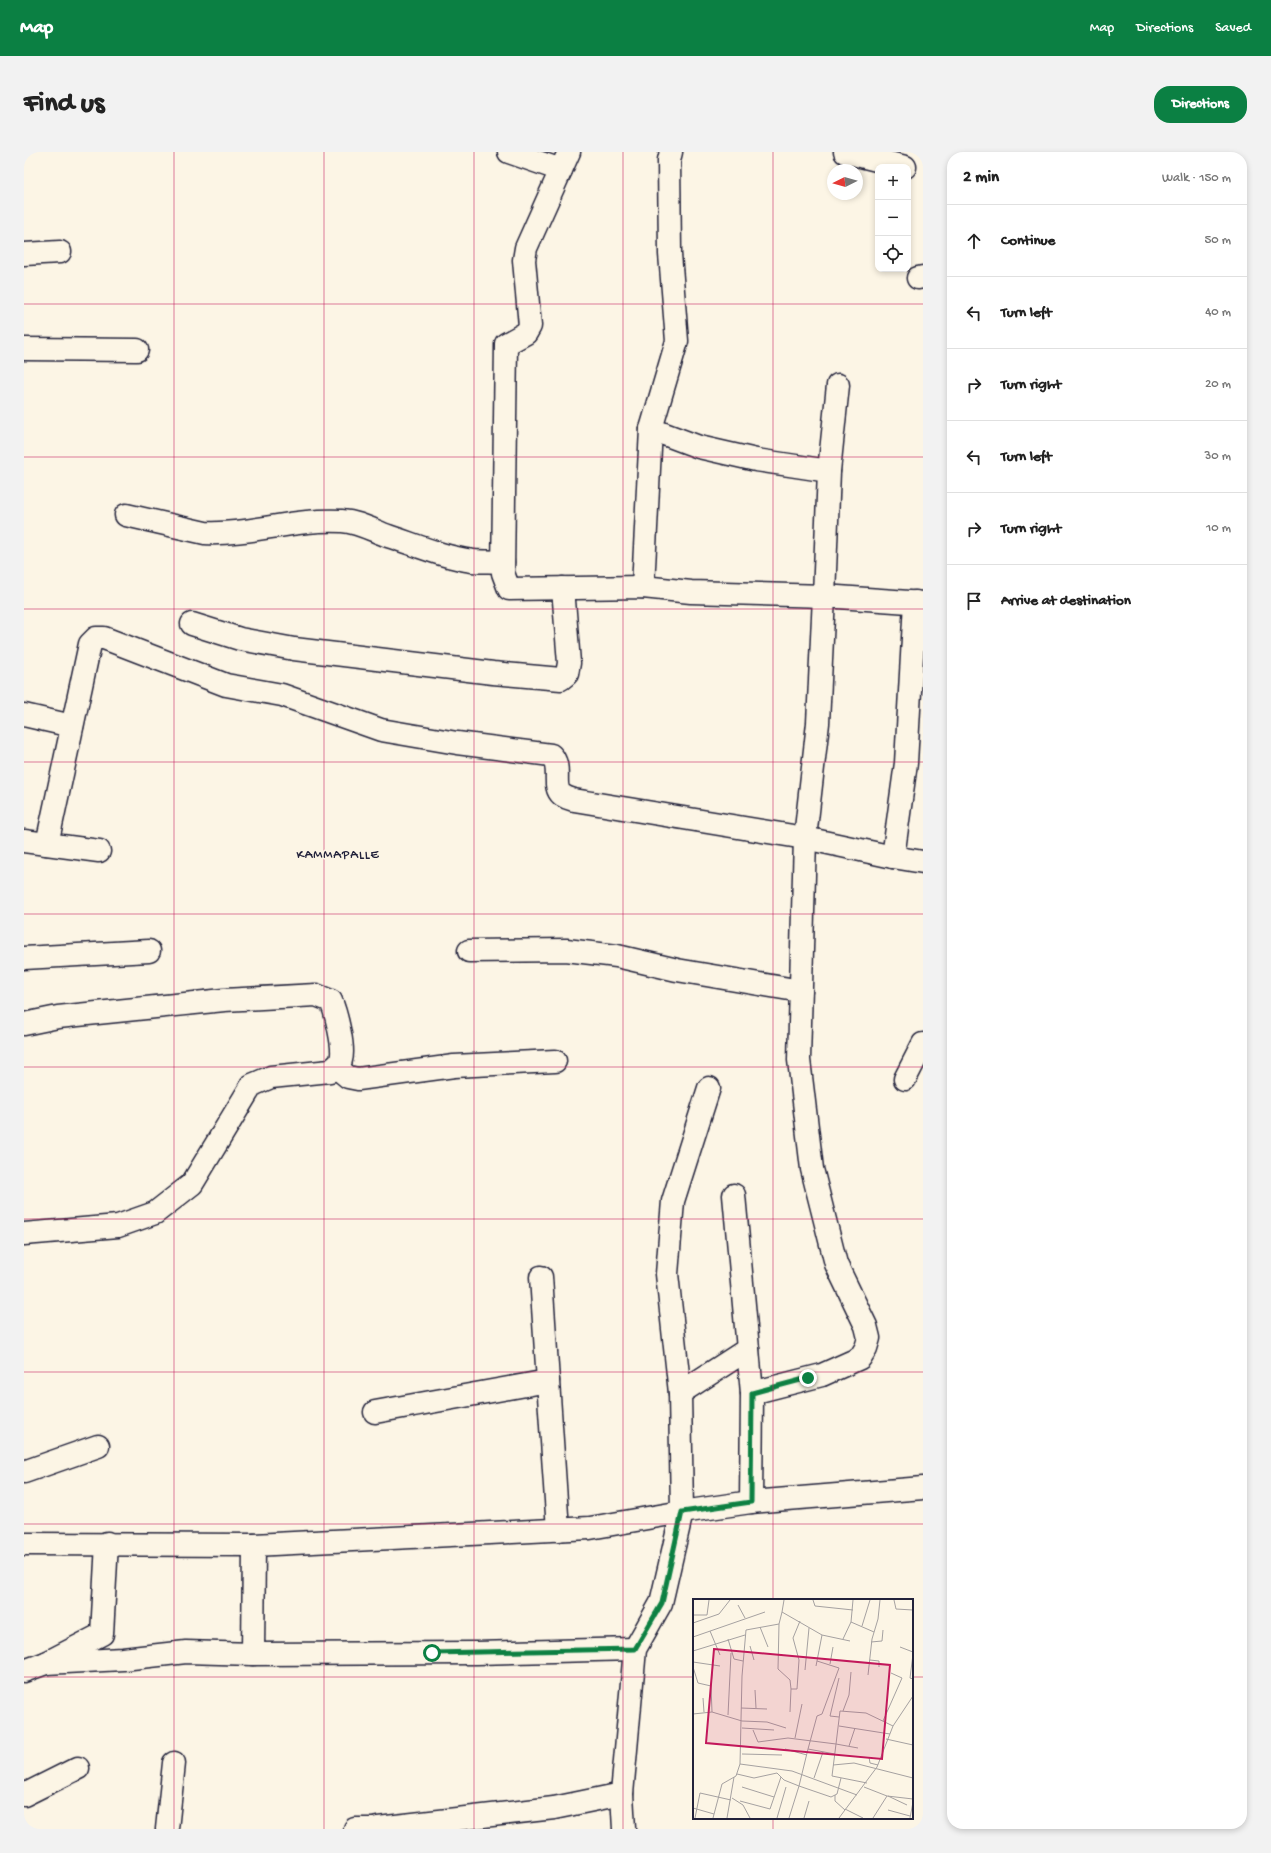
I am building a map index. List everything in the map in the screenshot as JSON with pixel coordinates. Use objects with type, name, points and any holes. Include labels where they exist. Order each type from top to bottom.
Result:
[{"type":"street","points":[[509,152],[565,161],[526,248],[524,260],[530,326],[526,333],[506,344],[503,574],[509,589],[643,587],[691,592],[824,596],[919,603],[916,713],[906,764],[893,857]]},
{"type":"street","points":[[643,587],[651,429],[677,341],[670,254],[669,160],[671,152]]},
{"type":"street","points":[[845,152],[895,164]]},
{"type":"street","points":[[911,168],[923,171]]},
{"type":"street","points":[[24,254],[60,252]]},
{"type":"street","points":[[24,349],[137,350]]},
{"type":"street","points":[[752,1393],[822,1375],[860,1358],[866,1348],[869,1338],[866,1326],[836,1264],[812,1169],[799,1060],[805,838],[818,723],[829,471],[838,385]]},
{"type":"street","points":[[651,429],[699,447],[756,460],[829,471]]},
{"type":"street","points":[[126,515],[205,533],[250,531],[316,522],[342,521],[358,523],[385,535],[444,555],[473,561],[503,562]]},
{"type":"street","points":[[192,624],[240,639],[294,648],[493,673],[561,679],[567,674],[570,663],[563,588]]},
{"type":"street","points":[[47,844],[90,644],[96,638],[104,638],[226,685],[282,695],[381,730],[457,743],[551,755],[555,759],[558,768],[558,788],[562,794],[574,800],[805,838],[923,862]]},
{"type":"street","points":[[24,715],[72,726]]},
{"type":"street","points":[[24,842],[99,851]]},
{"type":"street","points":[[469,951],[566,950],[617,956],[677,970],[801,991]]},
{"type":"street","points":[[24,958],[149,951]]},
{"type":"street","points":[[24,1024],[58,1017],[224,1000],[316,995],[331,1001],[335,1010],[342,1052],[341,1061],[330,1071],[271,1078],[252,1085],[192,1184],[155,1212],[118,1226],[24,1234]]},
{"type":"street","points":[[905,1079],[923,1044]]},
{"type":"street","points":[[336,1067],[348,1077],[358,1079],[454,1066],[555,1061]]},
{"type":"street","points":[[624,1829],[622,1794],[635,1649],[662,1603],[682,1512],[680,1393],[667,1274],[673,1201],[709,1088]]},
{"type":"street","points":[[734,1195],[752,1393],[751,1502]]},
{"type":"street","points":[[542,1277],[558,1530]]},
{"type":"street","points":[[680,1393],[748,1349]]},
{"type":"street","points":[[375,1412],[548,1381]]},
{"type":"street","points":[[24,1472],[98,1446]]},
{"type":"street","points":[[24,1544],[107,1543],[254,1545],[558,1530],[590,1528],[751,1502],[923,1488]]},
{"type":"street","points":[[24,1671],[46,1663],[102,1634],[107,1543]]},
{"type":"street","points":[[253,1654],[254,1545]]},
{"type":"street","points":[[46,1663],[123,1659],[186,1652],[253,1654],[470,1653],[635,1649]]},
{"type":"street","points":[[167,1829],[174,1763]]},
{"type":"street","points":[[24,1795],[78,1768]]},
{"type":"street","points":[[355,1829],[378,1829],[554,1808],[622,1794]]},
{"type":"district","name":"KAMMAPALLE","points":[[338,853]]},
{"type":"route","points":[[432,1653],[635,1649],[662,1603],[682,1512],[751,1502],[752,1393],[808,1378]]}]
